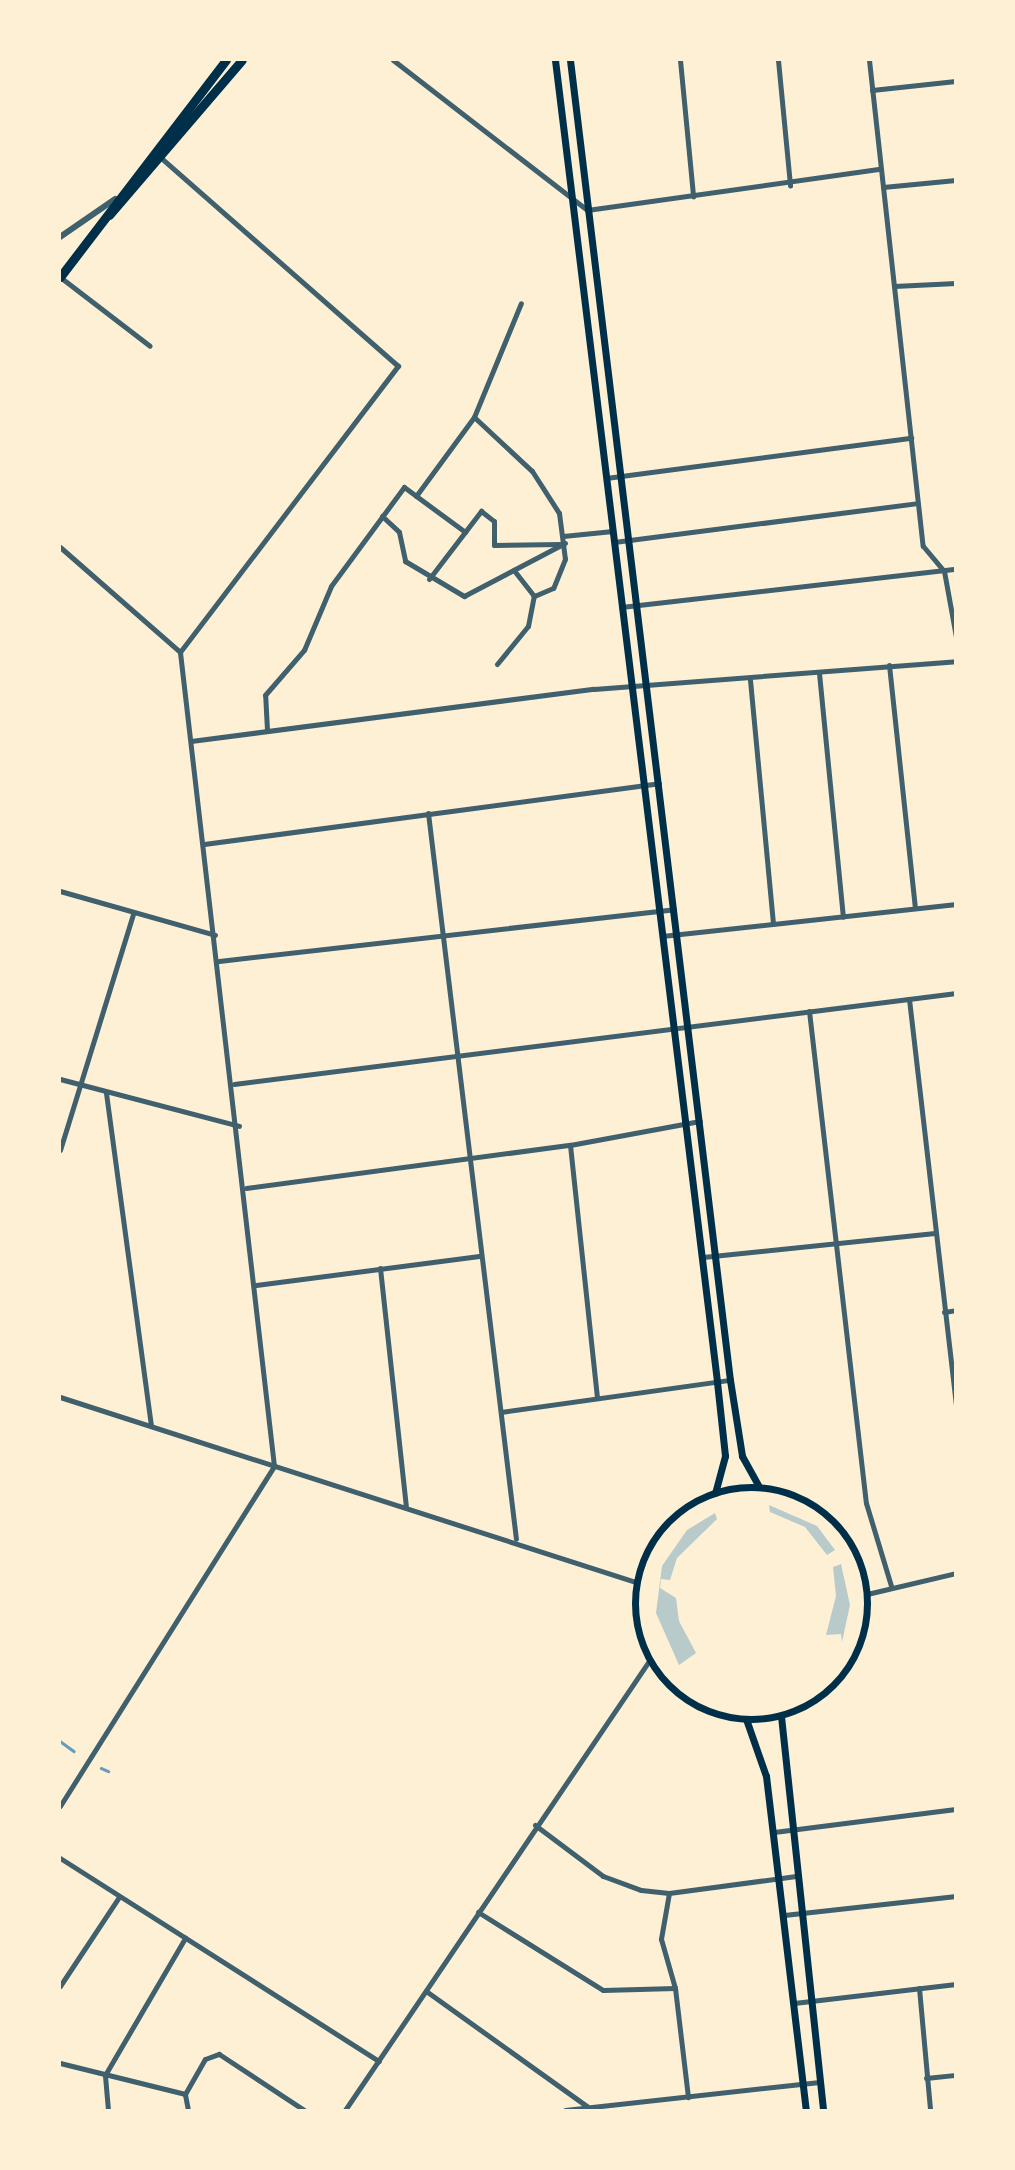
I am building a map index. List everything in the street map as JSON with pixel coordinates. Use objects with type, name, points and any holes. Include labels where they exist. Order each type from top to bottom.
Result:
[{"type":"highway","points":[[107,216],[115,199],[226,60]]},
{"type":"highway","points":[[60,277],[107,216],[163,159],[242,60]]},
{"type":"main road","points":[[555,60],[613,531],[641,786],[674,1026],[717,1382],[725,1456],[715,1493]]},
{"type":"main road","points":[[570,60],[587,210],[640,607],[730,1380],[741,1455],[760,1487]]},
{"type":"main road","points":[[760,1487],[805,1500],[836,1523],[857,1555],[867,1594],[862,1637],[846,1670],[816,1699],[781,1716],[746,1719],[688,1702],[649,1661],[635,1616],[636,1582],[662,1528],[715,1493],[760,1487]]},
{"type":"main road","points":[[781,1716],[790,1828],[823,2110]]},
{"type":"main road","points":[[746,1719],[760,1748],[774,1832],[806,2110]]},
{"type":"street","points":[[393,60],[587,210],[790,185],[880,169]]},
{"type":"street","points":[[680,60],[693,196]]},
{"type":"street","points":[[778,60],[790,185]]},
{"type":"street","points":[[869,60],[918,503],[928,559],[944,571],[956,637]]},
{"type":"street","points":[[872,90],[956,81]]},
{"type":"street","points":[[153,151],[398,366],[180,652]]},
{"type":"street","points":[[883,187],[956,180]]},
{"type":"street","points":[[60,237],[115,199]]},
{"type":"street","points":[[60,277],[150,346]]},
{"type":"street","points":[[894,286],[956,283]]},
{"type":"street","points":[[416,496],[474,417],[521,303]]},
{"type":"street","points":[[474,417],[532,471],[559,513],[564,540],[556,582],[534,596],[528,626],[497,664]]},
{"type":"street","points":[[606,478],[622,481],[911,438]]},
{"type":"street","points":[[267,730],[265,695],[304,650],[331,586],[404,487],[464,532]]},
{"type":"street","points":[[614,542],[918,503]]},
{"type":"street","points":[[429,579],[481,510],[494,521],[494,545],[564,540],[613,531]]},
{"type":"street","points":[[382,516],[399,532],[405,561],[429,579],[464,596],[564,540]]},
{"type":"street","points":[[60,547],[180,652],[239,1126],[274,1466],[61,1801]]},
{"type":"street","points":[[621,607],[640,607],[956,569]]},
{"type":"street","points":[[514,570],[534,596]]},
{"type":"street","points":[[191,741],[631,686],[750,680],[889,665],[956,661]]},
{"type":"street","points":[[889,665],[915,908]]},
{"type":"street","points":[[819,673],[843,917]]},
{"type":"street","points":[[750,680],[773,924]]},
{"type":"street","points":[[204,844],[660,783]]},
{"type":"street","points":[[428,813],[458,1051],[479,1256],[516,1539]]},
{"type":"street","points":[[60,891],[215,936]]},
{"type":"street","points":[[662,936],[956,904]]},
{"type":"street","points":[[219,961],[676,909]]},
{"type":"street","points":[[60,1150],[133,914]]},
{"type":"street","points":[[234,1084],[458,1051],[956,993]]},
{"type":"street","points":[[909,999],[956,1405]]},
{"type":"street","points":[[809,1011],[833,1241],[866,1503],[891,1586]]},
{"type":"street","points":[[60,1079],[239,1126]]},
{"type":"street","points":[[106,1093],[151,1426]]},
{"type":"street","points":[[246,1188],[570,1145],[700,1121]]},
{"type":"street","points":[[570,1145],[597,1398]]},
{"type":"street","points":[[703,1257],[833,1241],[934,1233]]},
{"type":"street","points":[[256,1285],[479,1256]]},
{"type":"street","points":[[380,1268],[406,1506]]},
{"type":"street","points":[[944,1312],[956,1310]]},
{"type":"street","points":[[501,1412],[730,1380]]},
{"type":"street","points":[[60,1397],[274,1466],[516,1539],[636,1582]]},
{"type":"street","points":[[867,1594],[891,1586],[956,1573]]},
{"type":"street","points":[[345,2110],[535,1825],[649,1661]]},
{"type":"street","points":[[774,1832],[956,1809]]},
{"type":"street","points":[[535,1825],[603,1875],[669,1893],[796,1876]]},
{"type":"street","points":[[60,1858],[379,2061]]},
{"type":"street","points":[[669,1893],[660,1938],[675,1988],[688,2097]]},
{"type":"street","points":[[785,1915],[956,1895]]},
{"type":"street","points":[[60,1986],[119,1897]]},
{"type":"street","points":[[478,1912],[603,1990],[675,1988]]},
{"type":"street","points":[[108,2110],[105,2075],[185,1938]]},
{"type":"street","points":[[794,2003],[956,1984]]},
{"type":"street","points":[[919,1989],[930,2110]]},
{"type":"street","points":[[426,1991],[588,2107]]},
{"type":"street","points":[[188,2110],[185,2094],[205,2059],[219,2054],[304,2110]]},
{"type":"street","points":[[60,2063],[185,2094]]},
{"type":"street","points":[[926,2078],[956,2075]]},
{"type":"street","points":[[565,2110],[820,2082]]},
{"type":"shaded area","points":[[769,1505],[817,1526],[835,1550],[827,1555],[805,1527],[770,1512]]},
{"type":"shaded area","points":[[715,1513],[717,1519],[677,1558],[670,1580],[661,1579],[660,1588],[676,1598],[679,1621],[696,1653],[679,1665],[656,1613],[662,1566],[687,1530]]},
{"type":"shaded area","points":[[841,1564],[850,1605],[842,1642],[841,1634],[826,1635],[836,1596],[833,1567]]},
{"type":"waterway","points":[[60,1741],[74,1751]]},
{"type":"waterway","points":[[101,1768],[108,1771]]}]
